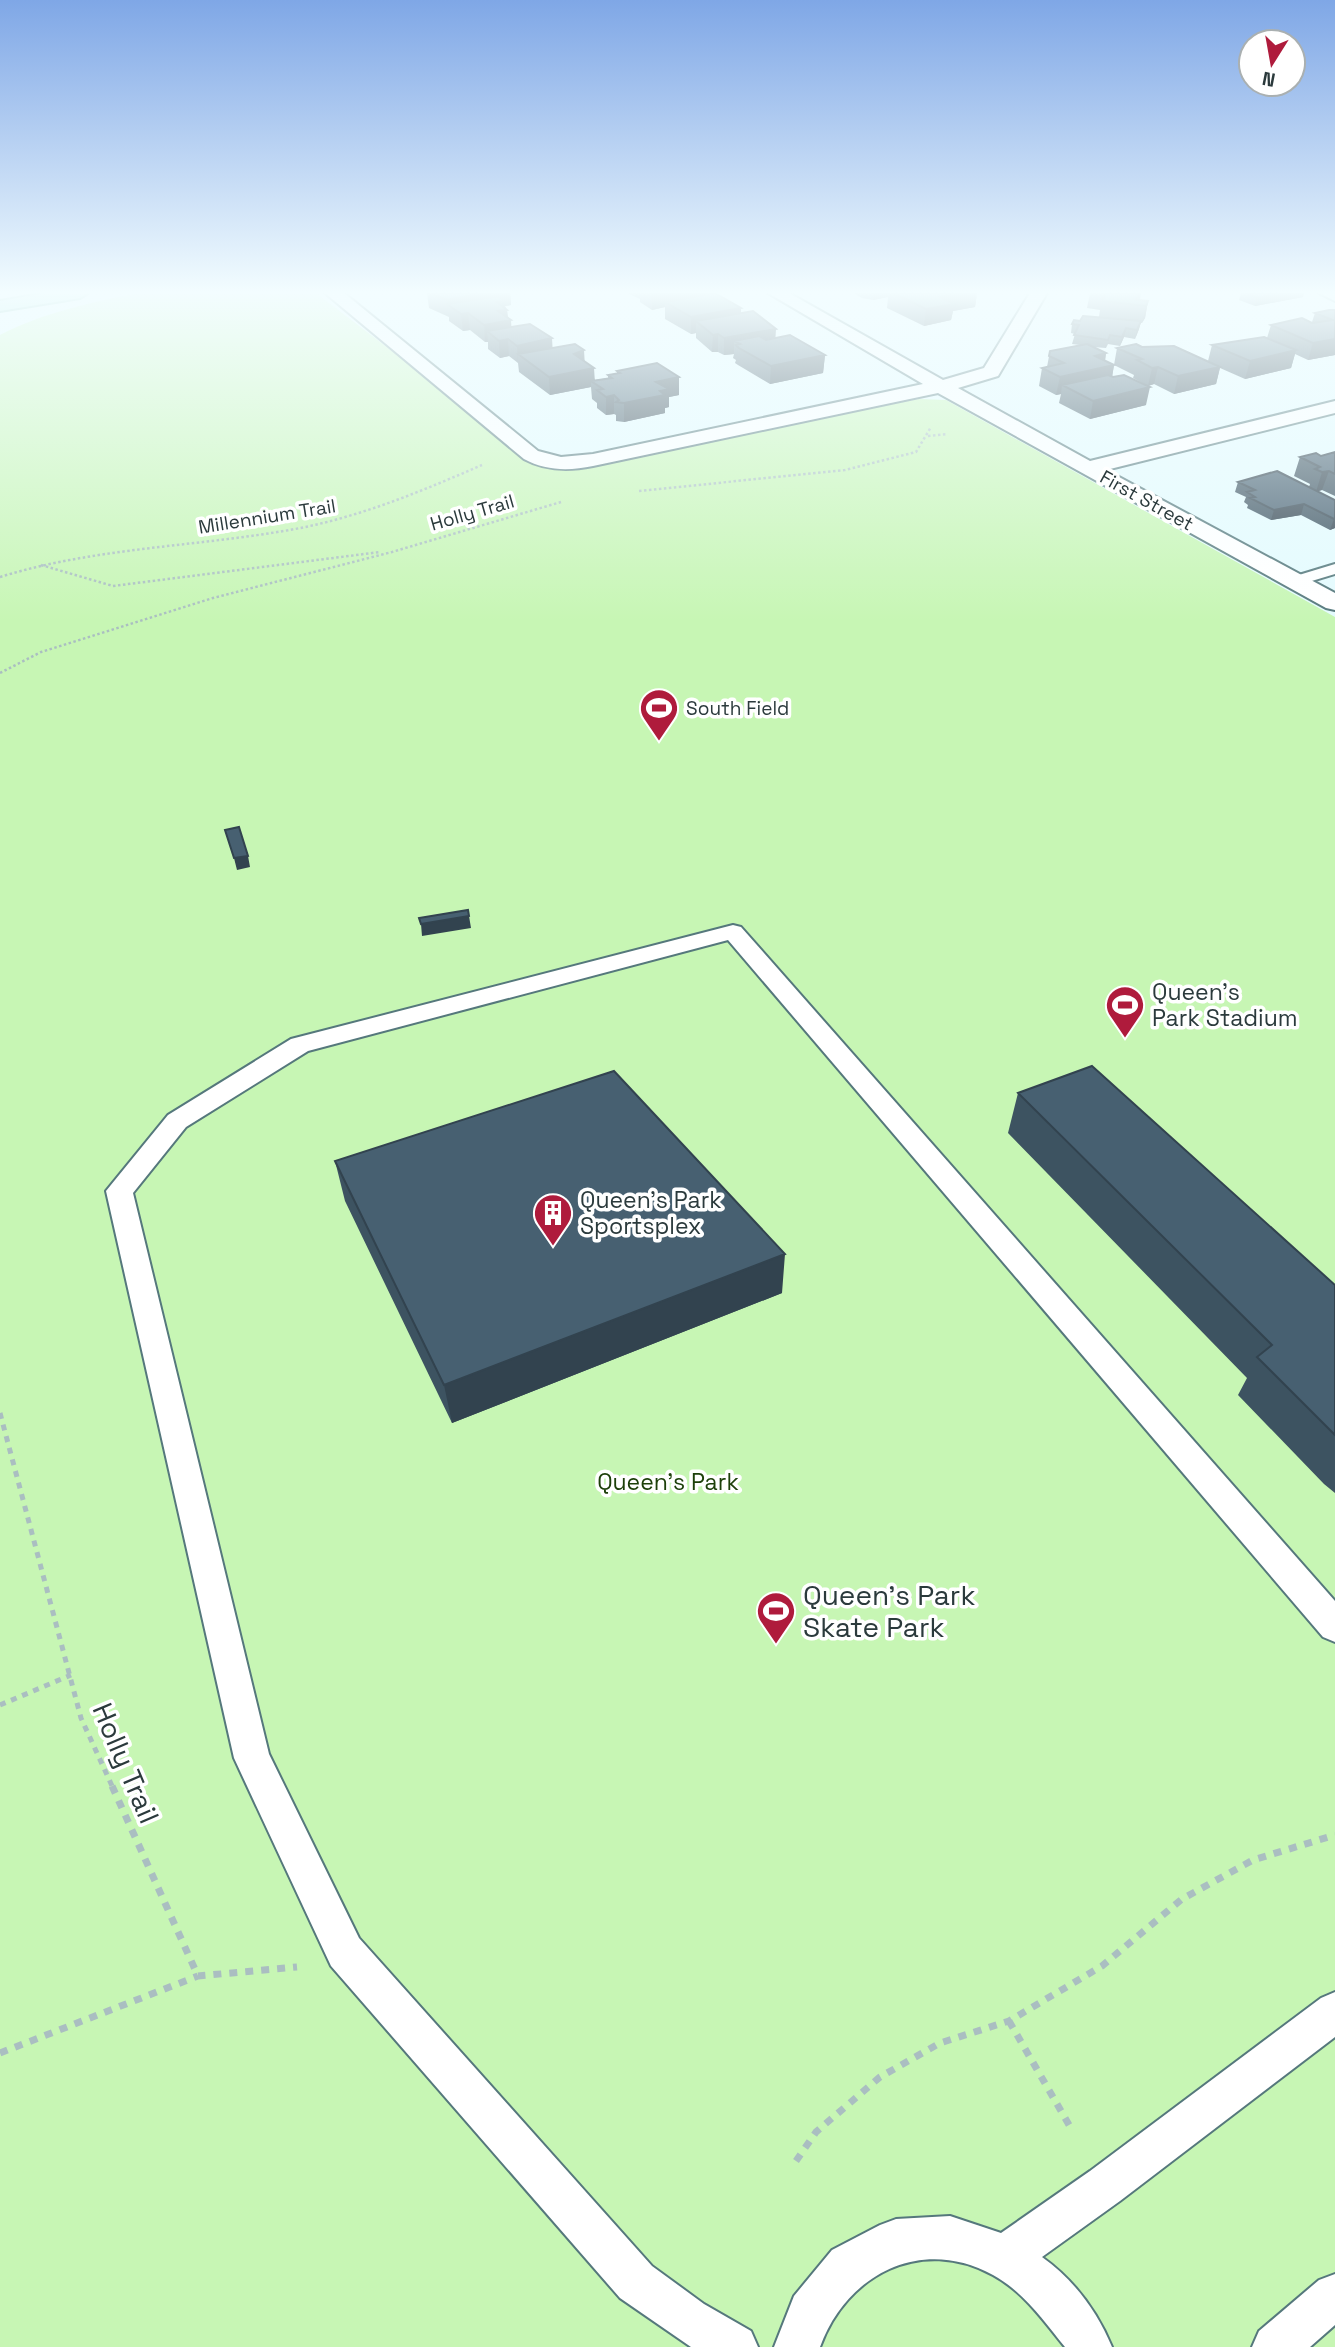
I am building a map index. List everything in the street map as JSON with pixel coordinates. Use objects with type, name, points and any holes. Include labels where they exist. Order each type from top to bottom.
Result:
[{"type":"street","points":[[467,403],[531,455],[547,462],[578,463],[865,403]]},
{"type":"street","name":"First Street","points":[[972,403],[1335,603]]},
{"type":"street","points":[[1088,468],[1335,407]]},
{"type":"lane","points":[[1295,581],[1335,569]]},
{"type":"lane","points":[[735,2347],[688,2320],[636,2283],[345,1952],[252,1758],[119,1191],[177,1121],[300,1045],[733,932],[1335,1626]]},
{"type":"lane","points":[[1006,2257],[1105,2186],[1335,2012]]},
{"type":"lane","points":[[797,2347],[810,2312],[848,2266],[897,2241],[950,2238],[1006,2257],[1047,2288],[1083,2334],[1089,2347]]},
{"type":"lane","points":[[1275,2347],[1335,2295]]},
{"type":"path","points":[[627,493],[845,470],[916,452],[932,427]]},
{"type":"path","name":"Millennium Trail","points":[[0,577],[71,555],[295,529],[349,517],[405,499],[485,463],[531,455]]},
{"type":"path","name":"Holly Trail","points":[[0,673],[41,652],[200,602],[392,552],[565,501]]},
{"type":"path","points":[[39,564],[113,586],[392,552]]},
{"type":"path","name":"Holly Trail","points":[[0,1413],[81,1718],[198,1976]]},
{"type":"path","points":[[0,1705],[71,1675]]},
{"type":"path","points":[[796,2161],[816,2132],[880,2077],[940,2043],[1009,2021],[1102,1966],[1182,1899],[1253,1860],[1335,1835]]},
{"type":"path","points":[[0,2053],[198,1976],[291,1968],[345,1952]]},
{"type":"path","points":[[1009,2021],[1072,2130]]},
{"type":"green space","name":"Queen's Park","points":[[0,403],[459,403],[545,468],[900,403],[951,403],[1335,617],[1335,2347],[0,2347]]},
{"type":"building","points":[[1335,452],[1335,474],[1315,469],[1320,467],[1300,457],[1316,453],[1321,456]]},
{"type":"building","points":[[1277,471],[1335,500],[1335,519],[1304,504],[1274,510],[1250,498],[1255,497],[1247,492],[1255,490],[1238,482]]},
{"type":"building","points":[[239,827],[248,856],[234,858],[225,830]]},
{"type":"building","points":[[468,910],[469,916],[421,924],[419,918]]},
{"type":"building","points":[[1092,1066],[1335,1285],[1335,1435],[1257,1357],[1272,1345],[1018,1093]]},
{"type":"building","name":"Queen's Park Sportsplex","points":[[614,1071],[785,1254],[444,1385],[335,1161]]},
{"type":"place","name":"South Field","points":[[659,742]]},
{"type":"place","name":"Queen's Park Stadium","points":[[1125,1039]]},
{"type":"place","name":"Queen's Park Sportsplex","points":[[553,1247]]},
{"type":"place","name":"Queen's Park Skate Park","points":[[776,1645]]}]
